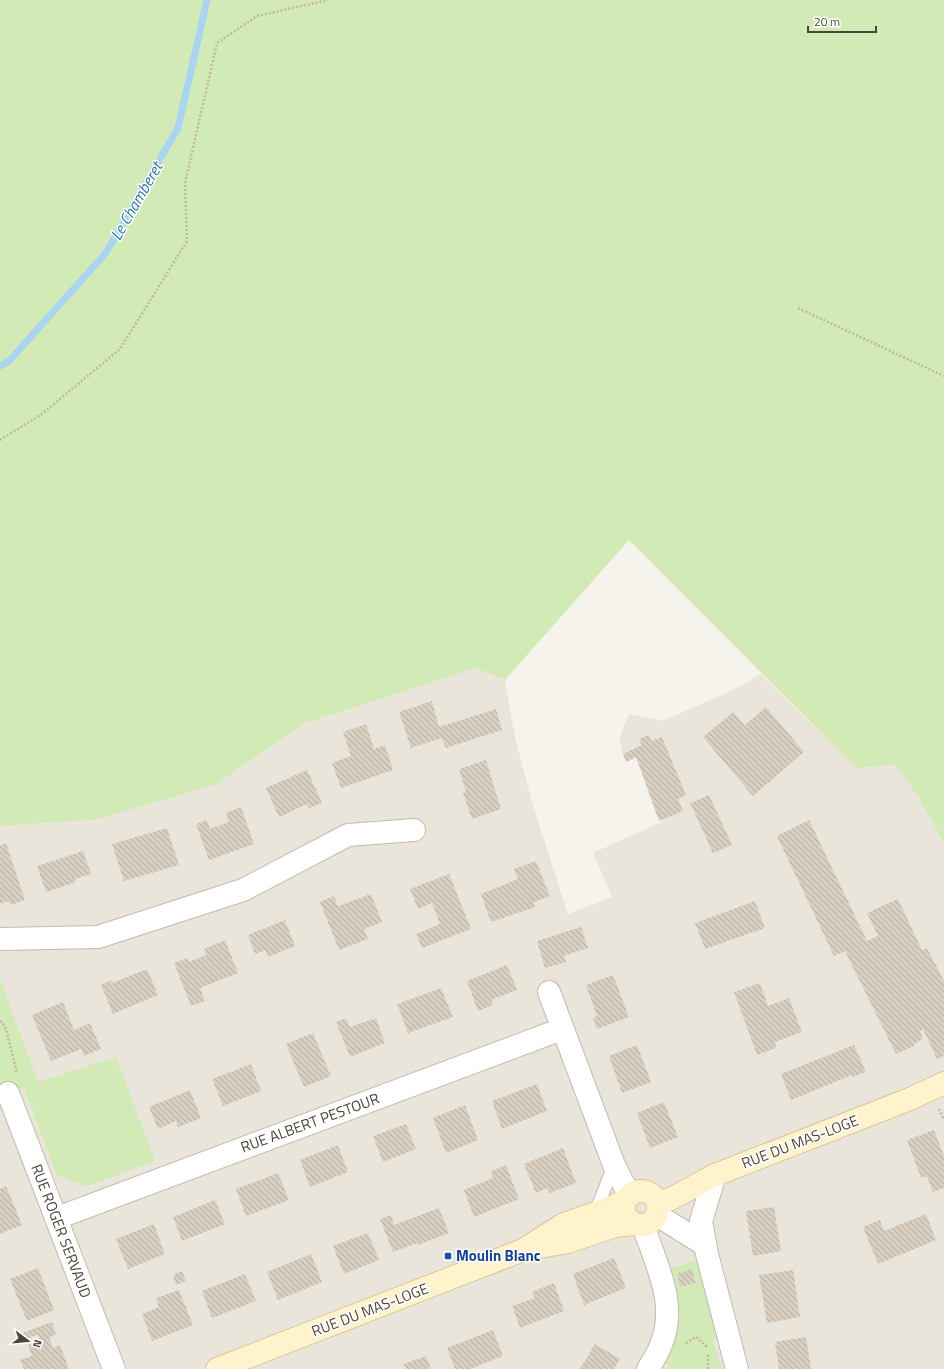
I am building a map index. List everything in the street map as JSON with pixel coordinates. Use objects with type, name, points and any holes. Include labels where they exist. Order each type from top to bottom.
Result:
[{"type":"main road","name":"RUE DU MAS-LOGE","points":[[523,1250],[568,1242],[648,1216],[671,1198],[715,1175],[910,1100],[944,1083]]},
{"type":"main road","points":[[640,1191],[647,1192],[654,1196],[648,1216],[626,1216],[624,1210],[630,1196],[640,1191]]},
{"type":"main road","name":"RUE DU MAS-LOGE","points":[[217,1369],[523,1250],[564,1224],[612,1208],[630,1196]]},
{"type":"street","points":[[0,939],[98,937],[243,890],[348,835],[414,830]]},
{"type":"street","points":[[549,992],[614,1165],[630,1196]]},
{"type":"street","name":"RUE ALBERT PESTOUR","points":[[57,1218],[562,1029]]},
{"type":"street","name":"RUE ROGER SERVAUD","points":[[8,1093],[114,1369]]},
{"type":"street","points":[[715,1175],[701,1221],[705,1245],[737,1369]]},
{"type":"street","points":[[648,1216],[705,1245]]},
{"type":"street","points":[[648,1216],[668,1299],[667,1321],[661,1347],[648,1369]]},
{"type":"lane","points":[[595,1214],[614,1165]]},
{"type":"path","points":[[0,440],[42,414],[120,349],[187,241],[185,183],[217,43],[257,16],[328,0]]},
{"type":"path","points":[[798,308],[944,376]]},
{"type":"path","points":[[0,1021],[5,1026],[21,1090],[8,1093]]},
{"type":"path","points":[[684,1344],[696,1337],[707,1346],[709,1362],[708,1369]]},
{"type":"shaded area","points":[[476,668],[505,680],[515,738],[534,809],[568,914],[612,897],[593,853],[661,822],[636,758],[626,762],[623,754],[619,739],[629,714],[663,721],[739,687],[761,674],[856,768],[896,765],[920,800],[944,844],[944,1369],[0,1369],[0,1096],[24,1088],[56,1175],[86,1187],[38,1082],[0,978],[0,826],[95,820],[215,785],[306,723]]},
{"type":"green space","points":[[0,0],[944,0],[944,844],[920,800],[896,765],[856,768],[629,540],[505,680],[476,668],[306,723],[215,785],[95,820],[0,826]]},
{"type":"green space","points":[[0,978],[38,1082],[116,1057],[155,1160],[86,1187],[56,1175],[24,1088],[0,1096]]},
{"type":"green space","points":[[698,1259],[719,1337],[712,1339],[722,1369],[667,1369],[669,1365],[663,1360],[680,1318],[669,1269]]},
{"type":"building","points":[[432,701],[439,727],[496,709],[502,730],[446,748],[442,738],[411,748],[399,712]]},
{"type":"building","points":[[766,707],[804,752],[753,796],[703,737],[733,712],[745,725]]},
{"type":"building","points":[[366,724],[374,749],[385,745],[393,770],[341,788],[332,763],[351,756],[343,732]]},
{"type":"building","points":[[649,735],[651,741],[662,737],[686,795],[678,799],[683,811],[659,821],[636,757],[626,762],[623,754],[642,745],[639,739]]},
{"type":"building","points":[[486,760],[501,809],[472,819],[463,792],[466,792],[459,769]]},
{"type":"building","points":[[307,770],[322,803],[309,808],[307,804],[279,817],[266,788]]},
{"type":"building","points":[[709,795],[732,845],[713,853],[690,803]]},
{"type":"building","points":[[241,807],[254,844],[209,860],[196,824],[207,820],[210,829],[229,822],[226,813]]},
{"type":"building","points":[[809,820],[867,941],[878,936],[867,913],[898,899],[922,950],[927,948],[944,981],[944,1056],[937,1059],[923,1029],[920,1031],[923,1039],[914,1044],[914,1046],[896,1054],[845,951],[834,956],[777,836]]},
{"type":"building","points":[[167,828],[179,865],[124,881],[112,844]]},
{"type":"building","points":[[6,843],[25,900],[11,905],[9,901],[0,904],[0,846]]},
{"type":"building","points":[[83,851],[91,874],[75,879],[76,882],[46,892],[37,866]]},
{"type":"building","points":[[536,861],[550,896],[534,902],[535,907],[491,922],[481,894],[518,879],[514,869]]},
{"type":"building","points":[[449,874],[471,929],[422,948],[416,934],[440,924],[432,903],[418,909],[410,889]]},
{"type":"building","points":[[371,894],[382,922],[364,929],[368,939],[339,950],[320,902],[334,896],[338,906]]},
{"type":"building","points":[[755,901],[765,928],[705,949],[695,923]]},
{"type":"building","points":[[285,920],[295,946],[268,957],[265,950],[255,954],[248,935]]},
{"type":"building","points":[[581,927],[588,948],[564,956],[566,962],[545,968],[537,941]]},
{"type":"building","points":[[225,940],[238,973],[200,988],[205,1001],[191,1006],[174,963],[187,958],[189,962],[206,955],[204,949]]},
{"type":"building","points":[[507,965],[517,990],[491,1000],[493,1005],[478,1011],[467,981]]},
{"type":"building","points":[[147,969],[158,995],[113,1014],[101,985],[111,980],[112,983]]},
{"type":"building","points":[[613,975],[629,1017],[597,1029],[593,1018],[597,1016],[586,985]]},
{"type":"building","points":[[760,983],[768,1006],[789,998],[802,1032],[775,1042],[776,1048],[757,1055],[734,992]]},
{"type":"building","points":[[441,988],[453,1017],[408,1033],[397,1004]]},
{"type":"building","points":[[63,1002],[74,1030],[90,1023],[101,1049],[84,1056],[81,1049],[51,1061],[32,1015]]},
{"type":"building","points":[[346,1018],[350,1027],[376,1018],[385,1043],[350,1057],[336,1022]]},
{"type":"building","points":[[313,1033],[331,1076],[304,1087],[286,1044]]},
{"type":"building","points":[[637,1045],[651,1082],[622,1093],[609,1056]]},
{"type":"building","points":[[854,1045],[866,1072],[852,1077],[852,1075],[791,1100],[781,1074]]},
{"type":"building","points":[[251,1064],[261,1091],[223,1106],[212,1079]]},
{"type":"building","points":[[537,1084],[547,1111],[502,1129],[492,1101]]},
{"type":"building","points":[[190,1090],[201,1118],[178,1127],[176,1121],[158,1129],[149,1107]]},
{"type":"building","points":[[664,1102],[678,1137],[650,1148],[637,1113]]},
{"type":"building","points":[[465,1105],[478,1140],[446,1153],[433,1118]]},
{"type":"building","points":[[406,1124],[416,1149],[383,1162],[373,1136]]},
{"type":"building","points":[[934,1130],[944,1156],[944,1188],[933,1192],[927,1176],[921,1178],[907,1140]]},
{"type":"building","points":[[338,1145],[348,1172],[310,1187],[300,1160]]},
{"type":"building","points":[[563,1148],[576,1183],[550,1193],[547,1188],[536,1193],[524,1164]]},
{"type":"building","points":[[506,1165],[519,1199],[474,1217],[464,1190],[493,1178],[491,1171]]},
{"type":"building","points":[[278,1173],[289,1200],[246,1216],[236,1189]]},
{"type":"building","points":[[6,1186],[22,1225],[0,1234],[0,1189]]},
{"type":"building","points":[[215,1200],[225,1224],[182,1241],[173,1217]]},
{"type":"building","points":[[774,1207],[781,1251],[753,1256],[746,1211]]},
{"type":"building","points":[[439,1208],[449,1233],[418,1245],[417,1243],[393,1252],[380,1219],[391,1215],[394,1225]]},
{"type":"building","points":[[926,1214],[936,1240],[878,1264],[863,1227],[880,1220],[884,1231]]},
{"type":"building","points":[[154,1224],[165,1254],[128,1269],[116,1239]]},
{"type":"building","points":[[368,1233],[379,1260],[344,1274],[333,1246]]},
{"type":"building","points":[[311,1254],[322,1282],[278,1300],[267,1272]]},
{"type":"building","points":[[614,1258],[626,1288],[584,1305],[573,1274]]},
{"type":"building","points":[[38,1268],[54,1310],[27,1321],[10,1279]]},
{"type":"building","points":[[692,1269],[696,1283],[680,1287],[677,1274]]},
{"type":"building","points":[[793,1270],[800,1317],[767,1323],[759,1275]]},
{"type":"building","points":[[182,1271],[186,1281],[176,1285],[173,1275]]},
{"type":"building","points":[[245,1274],[256,1301],[212,1318],[202,1291]]},
{"type":"building","points":[[554,1283],[564,1311],[520,1328],[512,1306],[535,1298],[532,1292]]},
{"type":"building","points":[[179,1290],[193,1325],[152,1341],[142,1314],[159,1307],[156,1298]]},
{"type":"building","points":[[52,1322],[56,1335],[49,1337],[53,1348],[60,1345],[69,1369],[24,1369],[20,1360],[32,1356],[28,1345],[40,1341],[38,1335],[25,1339],[22,1333]]},
{"type":"building","points":[[493,1330],[503,1356],[470,1369],[455,1369],[447,1348]]},
{"type":"building","points":[[806,1337],[811,1369],[779,1369],[775,1342]]},
{"type":"building","points":[[595,1344],[620,1359],[614,1369],[580,1369]]},
{"type":"building","points":[[426,1356],[431,1369],[406,1369],[404,1364]]},
{"type":"waterway","name":"Le Chamberet","points":[[0,366],[9,361],[105,254],[178,128],[207,0]]},
{"type":"place","name":"Moulin Blanc","points":[[448,1256]]}]
